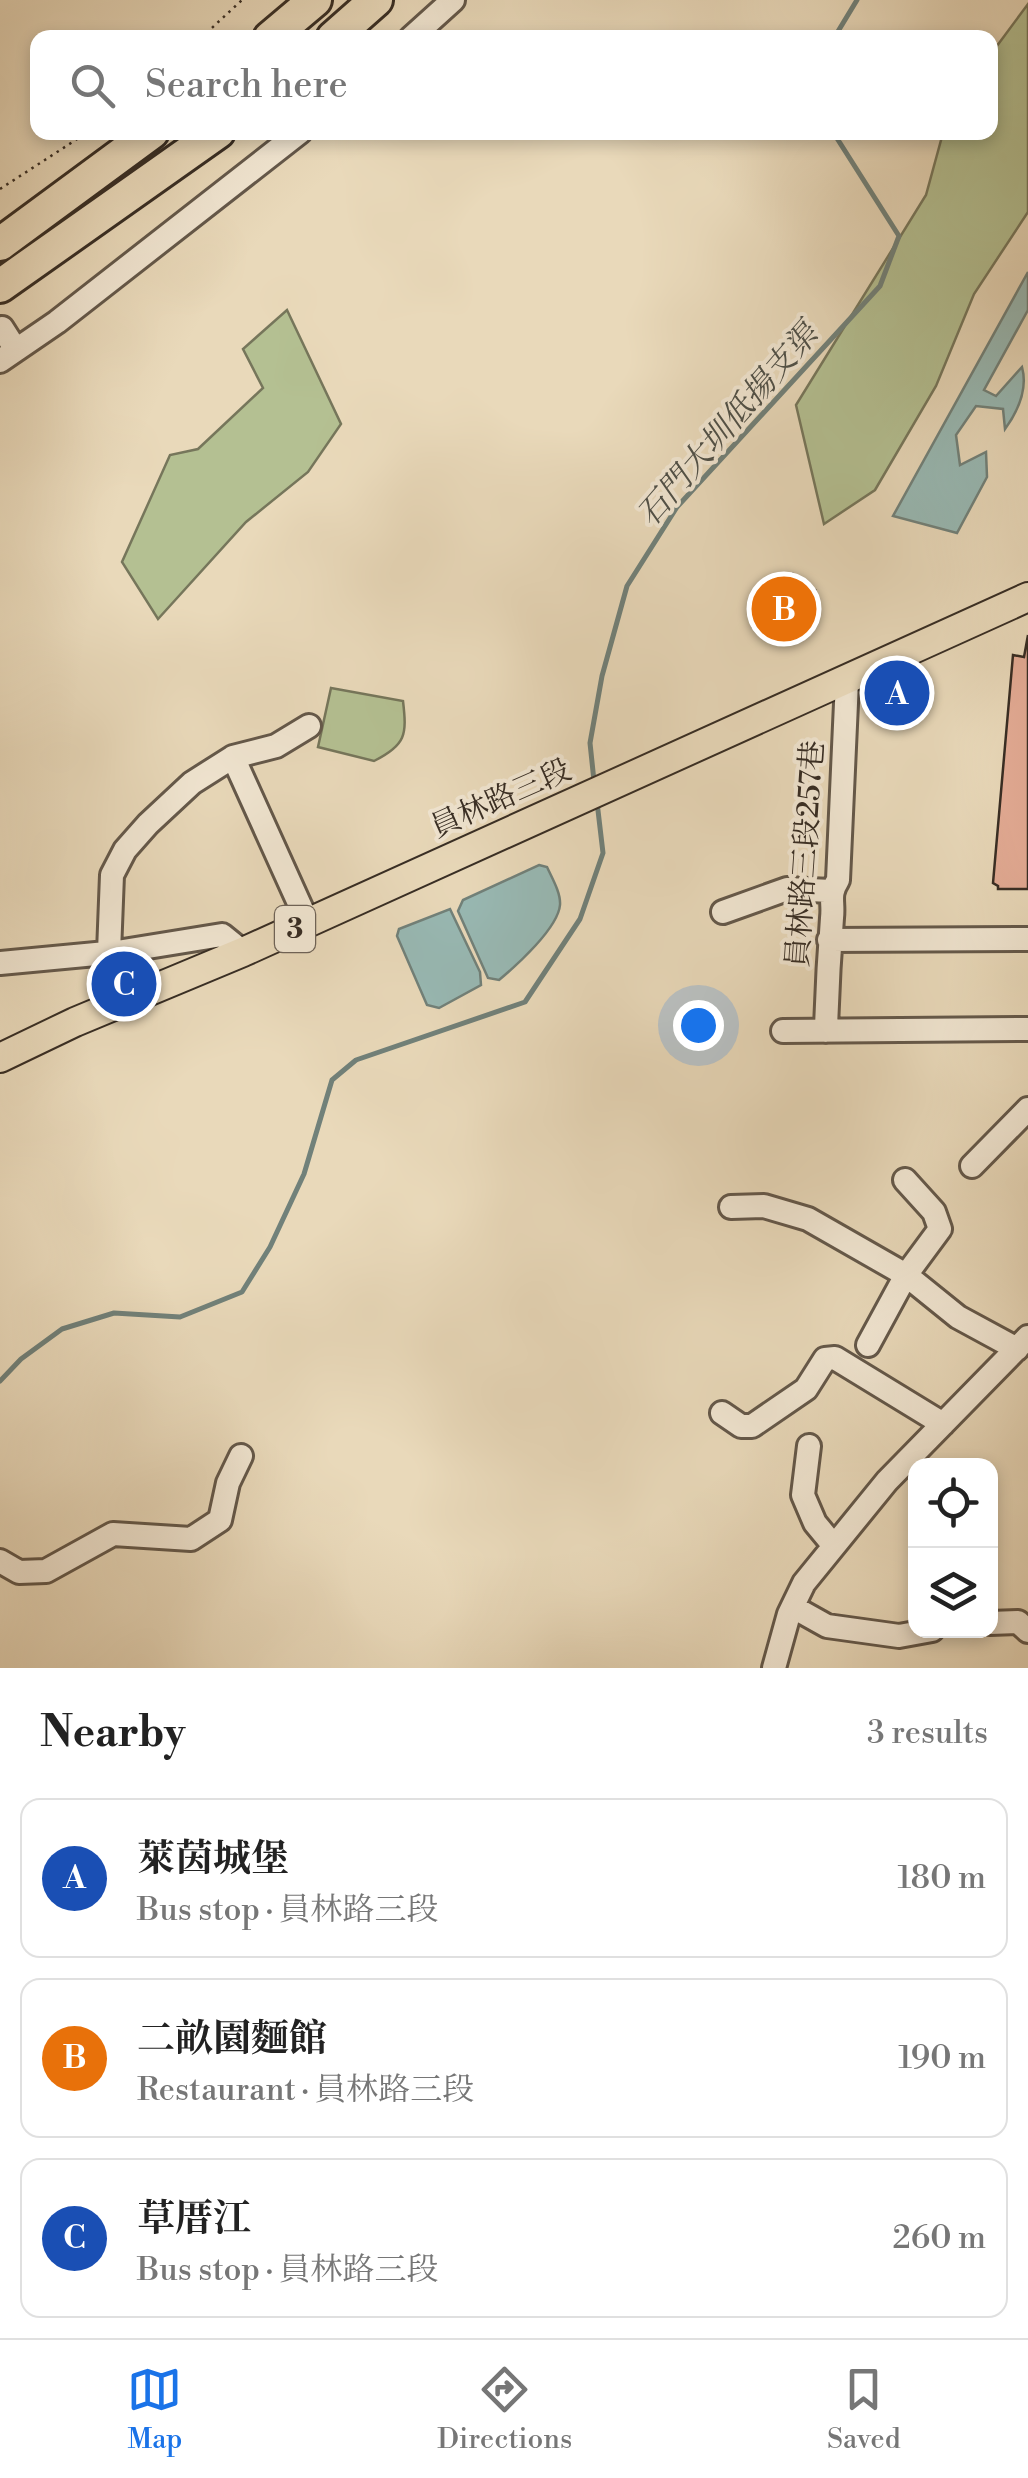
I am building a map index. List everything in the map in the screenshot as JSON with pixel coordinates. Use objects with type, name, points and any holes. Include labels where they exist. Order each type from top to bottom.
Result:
[{"type":"highway","points":[[279,30],[315,0]]},
{"type":"highway","points":[[342,30],[376,0]]},
{"type":"highway","points":[[0,244],[141,140]]},
{"type":"highway","points":[[0,286],[207,140]]},
{"type":"main road","name":"員林路三段","points":[[0,1058],[1028,598]]},
{"type":"street","points":[[420,30],[453,0]]},
{"type":"street","points":[[2,328],[8,355],[57,322],[290,140]]},
{"type":"street","name":"員林路三段257巷","points":[[826,1031],[831,891],[838,880],[847,681]]},
{"type":"street","points":[[109,952],[112,875],[125,850],[148,824],[192,783],[233,758],[276,746],[309,726]]},
{"type":"street","points":[[233,758],[308,923]]},
{"type":"street","points":[[723,912],[787,890],[831,891]]},
{"type":"street","points":[[0,963],[222,936],[243,952]]},
{"type":"street","points":[[829,940],[1028,939]]},
{"type":"street","points":[[783,1030],[1028,1030]]},
{"type":"street","points":[[972,1166],[1028,1109]]},
{"type":"street","points":[[868,1345],[906,1275],[940,1229],[934,1212],[905,1180]]},
{"type":"street","points":[[731,1207],[764,1206],[808,1219],[906,1275],[958,1318],[1022,1343],[887,1481],[804,1582],[774,1668]]},
{"type":"street","points":[[722,1412],[741,1426],[752,1426],[806,1390],[826,1359],[835,1358],[943,1424]]},
{"type":"street","points":[[809,1446],[803,1495],[815,1523],[834,1546]]},
{"type":"street","points":[[0,1561],[19,1572],[46,1571],[113,1534],[191,1539],[220,1520],[228,1483],[241,1456]]},
{"type":"street","points":[[793,1607],[827,1626],[908,1634]]},
{"type":"street","points":[[998,1623],[1018,1622],[1028,1632]]},
{"type":"path","points":[[210,30],[242,0]]},
{"type":"path","points":[[0,189],[76,140]]},
{"type":"green space","points":[[1028,4],[1028,212],[974,294],[936,386],[875,490],[824,524],[796,405],[926,195],[941,140],[998,140],[998,45]]},
{"type":"green space","points":[[287,310],[341,424],[308,472],[246,522],[158,619],[122,562],[170,455],[198,449],[263,388],[243,349]]},
{"type":"green space","points":[[331,688],[403,701],[404,731],[393,750],[374,761],[318,747]]},
{"type":"water","points":[[1028,272],[1028,310],[984,390],[996,396],[1022,367],[1024,383],[1018,407],[1005,429],[1003,409],[976,406],[956,435],[960,465],[986,452],[987,477],[957,533],[893,516]]},
{"type":"water","points":[[539,865],[547,867],[558,891],[558,914],[545,935],[516,965],[499,980],[488,978],[458,911],[463,900]]},
{"type":"water","points":[[450,909],[480,972],[481,985],[439,1008],[427,1005],[397,936],[399,929]]},
{"type":"building","points":[[793,574],[815,590],[774,643],[753,627]]},
{"type":"building","points":[[1028,635],[1028,889],[998,889],[993,883],[1013,655],[1024,657]]},
{"type":"waterway","name":"石門大圳低揚支渠","points":[[839,30],[857,0]]},
{"type":"waterway","name":"石門大圳低揚支渠","points":[[594,781],[590,743],[602,676],[627,586],[677,507],[880,286],[899,236],[838,140]]},
{"type":"waterway","name":"石門大圳低揚支渠","points":[[0,1381],[21,1359],[62,1329],[114,1313],[180,1317],[242,1292],[270,1247],[304,1174],[332,1080],[356,1060],[525,1002],[580,919],[603,853],[597,802]]},
{"type":"place","name":"二畝園麵館","points":[[784,609]]},
{"type":"place","name":"萊茵城堡","points":[[897,693]]},
{"type":"place","name":"草厝江","points":[[124,984]]}]
